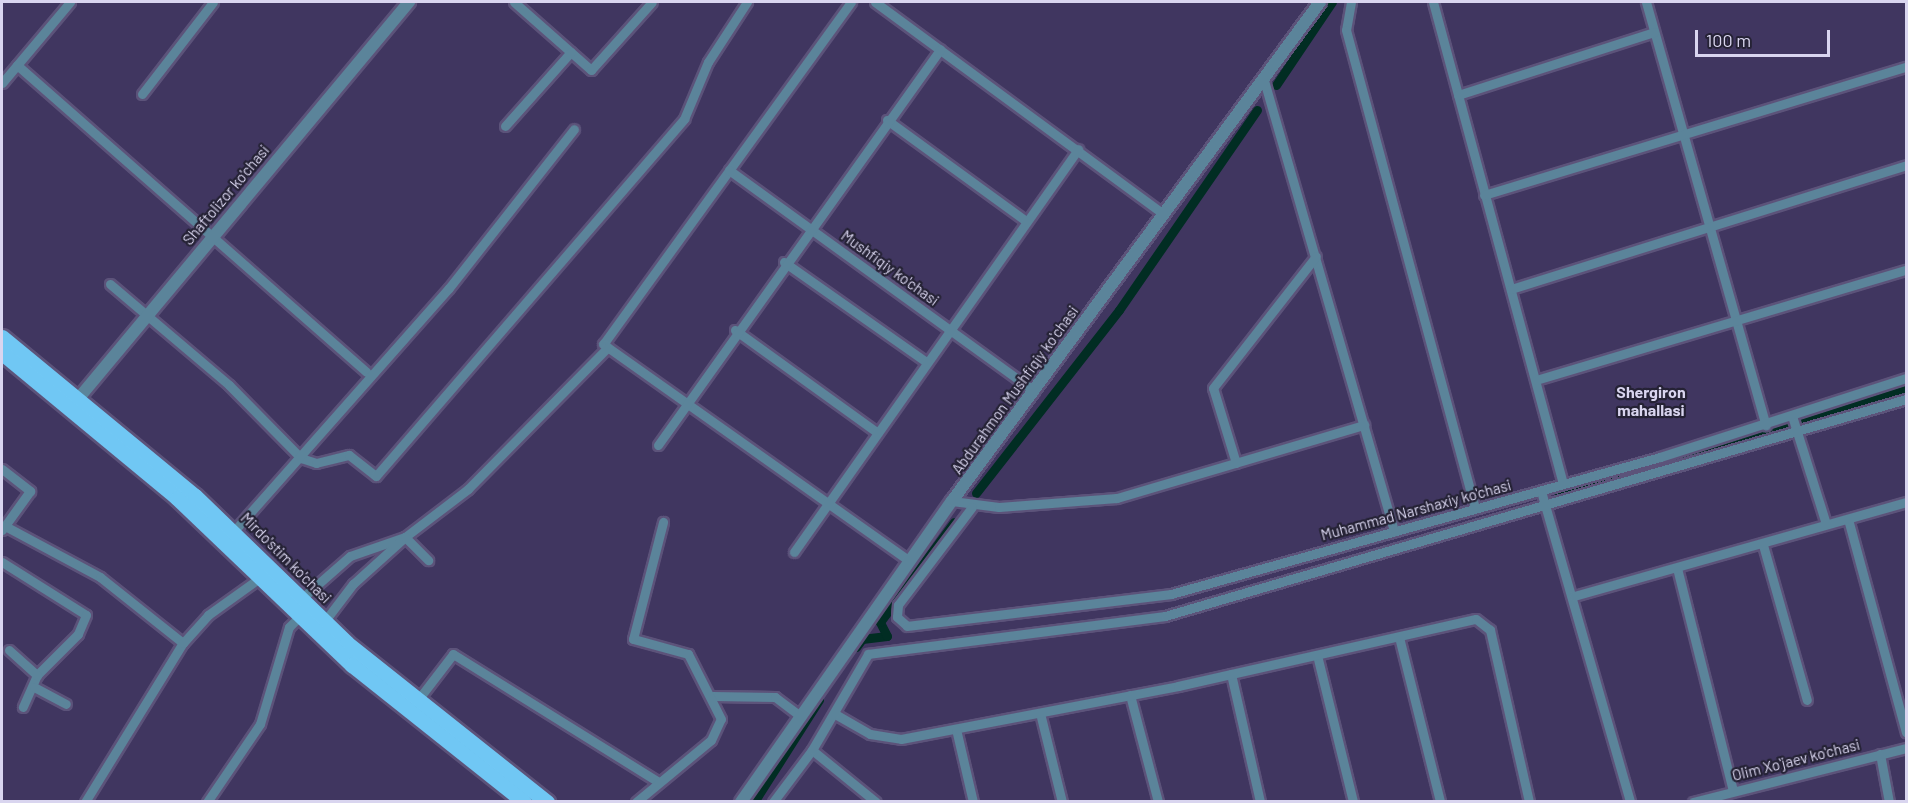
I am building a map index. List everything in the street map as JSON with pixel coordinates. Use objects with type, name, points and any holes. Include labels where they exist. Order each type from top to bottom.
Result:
[{"type":"main road","name":"Mirdo'stim ko'chasi","points":[[2,337],[261,577],[324,622],[417,701],[547,801]]},
{"type":"main road","name":"Mirdo'stim ko'chasi","points":[[2,353],[73,405],[234,531],[382,690],[524,801]]},
{"type":"street","points":[[2,83],[70,2]]},
{"type":"street","points":[[141,94],[213,2]]},
{"type":"street","name":"Shaftolizor ko'chasi","points":[[73,405],[145,315],[409,2]]},
{"type":"street","points":[[514,2],[591,70],[652,2]]},
{"type":"street","points":[[110,284],[229,385],[302,458],[316,464],[349,455],[375,476],[684,119],[708,62],[747,2]]},
{"type":"street","points":[[851,2],[603,344],[687,399],[909,561]]},
{"type":"street","points":[[874,2],[1078,149],[1162,213]]},
{"type":"street","name":"Abdurahmon Mushfiqiy koʻchasi","points":[[741,801],[952,501],[1263,76],[1320,2]]},
{"type":"street","points":[[1352,2],[1346,30],[1475,508]]},
{"type":"street","points":[[1433,2],[1563,484]]},
{"type":"street","points":[[1646,2],[1766,425]]},
{"type":"street","points":[[1458,94],[1654,32]]},
{"type":"street","points":[[658,445],[735,330],[939,49]]},
{"type":"street","points":[[505,126],[571,52]]},
{"type":"street","points":[[17,65],[366,372]]},
{"type":"street","points":[[1484,195],[1682,132],[1906,67]]},
{"type":"street","points":[[1263,76],[1394,531]]},
{"type":"street","points":[[888,120],[1026,221]]},
{"type":"street","points":[[234,531],[302,458],[456,280],[574,129]]},
{"type":"street","points":[[794,552],[875,431],[1078,149]]},
{"type":"street","points":[[1511,290],[1906,165]]},
{"type":"street","name":"Mushfiqiy ko'chasi","points":[[729,170],[1034,391]]},
{"type":"street","points":[[1236,463],[1213,388],[1316,256]]},
{"type":"street","points":[[784,262],[925,361]]},
{"type":"street","points":[[1536,380],[1906,270]]},
{"type":"street","points":[[735,330],[875,431]]},
{"type":"street","points":[[324,622],[361,576],[405,537],[468,489],[608,347]]},
{"type":"street","name":"Muhammad Narshaxiy ko'chasi","points":[[972,507],[898,605],[897,616],[907,626],[925,627],[1171,594],[1541,491],[1766,425],[1906,378]]},
{"type":"street","points":[[773,801],[812,750],[868,654],[1165,616],[1546,507],[1906,399]]},
{"type":"street","points":[[1792,416],[1826,524]]},
{"type":"street","points":[[952,501],[972,507],[1117,498],[1364,425]]},
{"type":"street","points":[[2,469],[30,491],[3,528],[100,577],[183,643]]},
{"type":"street","points":[[1541,491],[1574,596],[1630,801]]},
{"type":"street","points":[[1574,596],[1763,545],[1906,501]]},
{"type":"street","points":[[1848,519],[1906,732]]},
{"type":"street","points":[[636,801],[720,727],[712,696],[688,654],[633,639],[663,522]]},
{"type":"street","points":[[405,537],[428,560]]},
{"type":"street","points":[[207,801],[260,723],[289,627],[303,607],[350,556],[405,537]]},
{"type":"street","points":[[1763,545],[1807,700]]},
{"type":"street","points":[[2,562],[86,615],[78,634],[38,675],[23,706]]},
{"type":"street","points":[[1677,568],[1733,792]]},
{"type":"street","points":[[85,801],[183,643],[208,615],[261,577]]},
{"type":"street","points":[[835,714],[870,734],[901,739],[1130,695],[1484,621],[1491,630],[1529,801]]},
{"type":"street","points":[[1399,637],[1440,801]]},
{"type":"street","points":[[9,650],[38,675]]},
{"type":"street","points":[[417,701],[453,654],[657,781]]},
{"type":"street","points":[[1317,655],[1353,801]]},
{"type":"street","points":[[1231,674],[1260,801]]},
{"type":"street","points":[[34,687],[66,704]]},
{"type":"street","points":[[1130,695],[1158,801]]},
{"type":"street","points":[[712,696],[775,697],[800,716]]},
{"type":"street","points":[[1040,712],[1062,801]]},
{"type":"street","points":[[956,729],[973,801]]},
{"type":"street","name":"Olim Xoʻjaev ko'chasi","points":[[1693,801],[1906,748]]},
{"type":"street","points":[[812,750],[876,801]]},
{"type":"street","points":[[1880,754],[1889,801]]},
{"type":"waterway","points":[[1276,85],[1332,2]]},
{"type":"waterway","points":[[976,493],[1119,310],[1257,110]]},
{"type":"waterway","points":[[1802,422],[1906,389]]},
{"type":"waterway","points":[[1559,495],[1787,427]]},
{"type":"waterway","points":[[856,647],[862,639],[887,636],[880,622],[954,522]]},
{"type":"waterway","points":[[754,802],[819,700]]},
{"type":"district","name":"Shergiron mahallasi","points":[[1651,401]]}]
